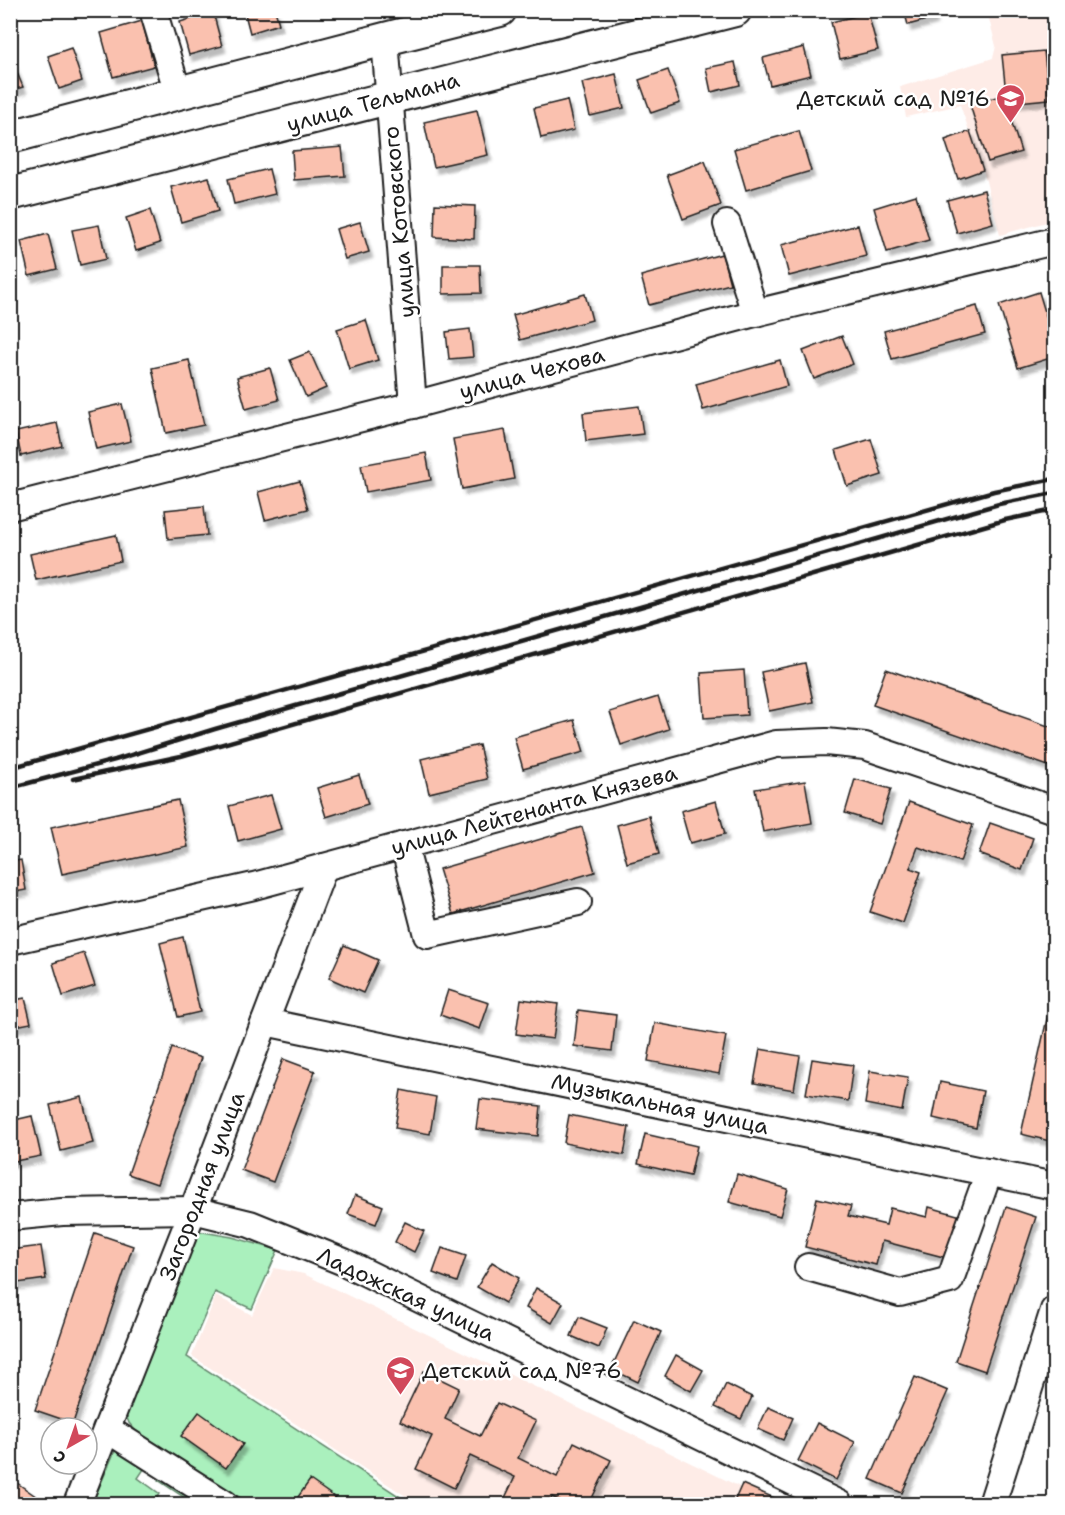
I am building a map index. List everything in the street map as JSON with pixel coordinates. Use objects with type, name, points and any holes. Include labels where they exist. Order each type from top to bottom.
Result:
[{"type":"main road","points":[[10,137],[500,10]]},
{"type":"main road","name":"улица Тельмана","points":[[10,194],[735,10]]},
{"type":"street","points":[[153,10],[177,93]]},
{"type":"street","name":"улица Котовского","points":[[385,39],[413,405]]},
{"type":"street","points":[[727,224],[755,313]]},
{"type":"street","name":"улица Чехова","points":[[10,507],[413,405],[755,313],[1054,241]]},
{"type":"street","name":"улица Лейтенанта Князева","points":[[10,941],[254,886],[776,744],[826,742],[865,746],[1054,810]]},
{"type":"street","points":[[404,845],[427,935],[578,902]]},
{"type":"street","name":"Загородная улица","points":[[78,1504],[324,867]]},
{"type":"street","name":"Музыкальная улица","points":[[265,1022],[1054,1186]]},
{"type":"street","points":[[808,1267],[900,1293],[950,1280],[989,1172]]},
{"type":"street","name":"Ладожская улица","points":[[10,1217],[62,1212],[193,1210],[250,1224],[344,1262],[839,1504]]},
{"type":"street","points":[[992,1504],[1054,1310]]},
{"type":"street","points":[[107,1429],[225,1504]]},
{"type":"shaded area","name":"Детский сад №16","points":[[987,11],[1054,11],[1054,220],[1000,235],[983,170],[960,105],[906,117],[900,87],[993,58],[996,46]]},
{"type":"shaded area","name":"Детский сад №76","points":[[274,1268],[304,1274],[740,1487],[733,1504],[418,1504],[192,1356],[216,1296],[252,1315]]},
{"type":"green space","points":[[197,1231],[232,1237],[278,1250],[252,1309],[215,1292],[187,1357],[411,1504],[250,1504],[136,1431],[129,1423],[124,1410]]},
{"type":"green space","points":[[117,1446],[210,1504],[194,1504],[158,1480],[160,1475],[146,1466],[138,1478],[160,1494],[153,1504],[92,1504]]},
{"type":"building","points":[[244,10],[275,10],[279,24],[250,33]]},
{"type":"building","points":[[904,10],[932,10],[934,18],[908,25]]},
{"type":"building","points":[[213,12],[222,46],[189,55],[180,22]]},
{"type":"building","points":[[868,13],[878,50],[840,59],[831,22]]},
{"type":"building","points":[[142,21],[154,66],[113,77],[101,33]]},
{"type":"building","points":[[804,47],[811,75],[770,85],[763,58]]},
{"type":"building","points":[[71,48],[82,81],[59,89],[48,56]]},
{"type":"building","points":[[1044,51],[1049,99],[1007,103],[1002,55]]},
{"type":"building","points":[[10,56],[23,87],[10,91]]},
{"type":"building","points":[[735,62],[740,85],[711,92],[706,68]]},
{"type":"building","points":[[668,70],[680,103],[651,113],[639,80]]},
{"type":"building","points":[[616,74],[624,108],[590,116],[582,83]]},
{"type":"building","points":[[1003,95],[1021,152],[988,162],[970,105]]},
{"type":"building","points":[[567,100],[574,130],[541,138],[534,108]]},
{"type":"building","points":[[477,110],[488,155],[434,167],[424,122]]},
{"type":"building","points":[[799,131],[811,171],[746,190],[734,149]]},
{"type":"building","points":[[970,131],[983,170],[958,179],[945,140]]},
{"type":"building","points":[[342,147],[345,176],[294,180],[292,151]]},
{"type":"building","points":[[705,161],[721,205],[683,219],[667,175]]},
{"type":"building","points":[[269,169],[275,194],[234,204],[228,179]]},
{"type":"building","points":[[209,177],[218,211],[181,222],[171,187]]},
{"type":"building","points":[[984,190],[993,223],[957,233],[947,200]]},
{"type":"building","points":[[916,195],[929,240],[887,252],[874,208]]},
{"type":"building","points":[[435,204],[475,206],[474,239],[434,237]]},
{"type":"building","points":[[150,210],[160,243],[136,251],[126,218]]},
{"type":"building","points":[[360,222],[369,252],[345,259],[336,229]]},
{"type":"building","points":[[99,225],[106,259],[80,265],[72,230]]},
{"type":"building","points":[[858,225],[866,256],[789,276],[781,245]]},
{"type":"building","points":[[48,234],[57,269],[29,276],[21,241]]},
{"type":"building","points":[[722,254],[730,284],[649,305],[641,276]]},
{"type":"building","points":[[443,265],[480,265],[481,293],[443,294]]},
{"type":"building","points":[[1039,292],[1054,342],[1054,357],[1018,368],[999,305]]},
{"type":"building","points":[[585,294],[592,320],[520,340],[513,315]]},
{"type":"building","points":[[977,306],[985,334],[892,359],[884,331]]},
{"type":"building","points":[[366,320],[378,360],[349,369],[337,329]]},
{"type":"building","points":[[470,329],[473,357],[449,359],[446,332]]},
{"type":"building","points":[[842,336],[853,364],[814,379],[803,351]]},
{"type":"building","points":[[310,352],[326,388],[306,397],[290,360]]},
{"type":"building","points":[[189,360],[204,425],[166,433],[152,368]]},
{"type":"building","points":[[780,360],[787,386],[703,410],[696,384]]},
{"type":"building","points":[[270,368],[279,400],[246,409],[237,377]]},
{"type":"building","points":[[122,404],[131,441],[96,449],[88,412]]},
{"type":"building","points":[[639,406],[643,434],[586,441],[583,413]]},
{"type":"building","points":[[57,423],[62,446],[21,456],[16,432]]},
{"type":"building","points":[[505,430],[514,479],[462,489],[453,439]]},
{"type":"building","points":[[871,439],[882,475],[847,486],[836,450]]},
{"type":"building","points":[[426,453],[431,480],[366,492],[361,465]]},
{"type":"building","points":[[300,481],[308,509],[265,520],[258,492]]},
{"type":"building","points":[[204,506],[207,535],[168,539],[165,510]]},
{"type":"building","points":[[116,535],[121,561],[36,580],[30,554]]},
{"type":"building","points":[[805,663],[813,702],[769,711],[761,672]]},
{"type":"building","points":[[886,669],[1054,728],[1054,768],[873,705]]},
{"type":"building","points":[[744,670],[747,715],[704,718],[701,673]]},
{"type":"building","points":[[658,697],[669,729],[621,745],[610,712]]},
{"type":"building","points":[[574,720],[584,752],[523,769],[514,737]]},
{"type":"building","points":[[479,745],[487,779],[429,793],[421,759]]},
{"type":"building","points":[[359,775],[368,804],[326,817],[317,788]]},
{"type":"building","points":[[855,779],[891,789],[880,824],[845,813]]},
{"type":"building","points":[[805,781],[812,823],[763,832],[755,789]]},
{"type":"building","points":[[271,795],[281,829],[238,841],[229,806]]},
{"type":"building","points":[[178,800],[188,847],[62,874],[51,827]]},
{"type":"building","points":[[716,801],[725,834],[690,843],[681,811]]},
{"type":"building","points":[[909,802],[973,825],[960,862],[918,847],[910,868],[921,872],[903,923],[870,912]]},
{"type":"building","points":[[649,816],[659,854],[627,863],[617,825]]},
{"type":"building","points":[[990,823],[1033,838],[1022,870],[979,854]]},
{"type":"building","points":[[582,827],[595,872],[453,914],[439,869]]},
{"type":"building","points":[[21,860],[26,890],[10,893],[10,862]]},
{"type":"building","points":[[183,937],[200,1012],[178,1017],[160,943]]},
{"type":"building","points":[[344,945],[378,960],[363,993],[329,978]]},
{"type":"building","points":[[84,953],[95,986],[63,996],[53,963]]},
{"type":"building","points":[[448,990],[489,1003],[480,1029],[440,1015]]},
{"type":"building","points":[[25,998],[31,1023],[10,1027],[10,1001]]},
{"type":"building","points":[[521,999],[558,1004],[553,1039],[516,1034]]},
{"type":"building","points":[[1051,1001],[1054,1002],[1054,1142],[1021,1134]]},
{"type":"building","points":[[578,1010],[616,1015],[612,1051],[574,1046]]},
{"type":"building","points":[[655,1023],[726,1036],[719,1074],[648,1061]]},
{"type":"building","points":[[172,1048],[201,1058],[157,1184],[128,1174]]},
{"type":"building","points":[[760,1049],[800,1056],[794,1090],[754,1083]]},
{"type":"building","points":[[283,1059],[315,1071],[273,1182],[241,1170]]},
{"type":"building","points":[[812,1059],[853,1065],[848,1101],[806,1094]]},
{"type":"building","points":[[870,1071],[908,1077],[902,1111],[865,1104]]},
{"type":"building","points":[[940,1082],[983,1091],[976,1128],[933,1118]]},
{"type":"building","points":[[401,1090],[436,1097],[430,1134],[395,1128]]},
{"type":"building","points":[[82,1097],[93,1143],[61,1151],[50,1105]]},
{"type":"building","points":[[480,1099],[541,1106],[538,1136],[476,1129]]},
{"type":"building","points":[[569,1115],[629,1127],[624,1155],[564,1143]]},
{"type":"building","points":[[32,1116],[41,1156],[10,1162],[10,1121]]},
{"type":"building","points":[[645,1134],[697,1146],[690,1176],[638,1164]]},
{"type":"building","points":[[737,1174],[788,1189],[780,1216],[729,1202]]},
{"type":"building","points":[[355,1195],[383,1206],[376,1224],[348,1214]]},
{"type":"building","points":[[817,1198],[851,1206],[848,1216],[886,1225],[890,1208],[927,1217],[929,1207],[961,1216],[951,1259],[882,1241],[876,1265],[805,1247]]},
{"type":"building","points":[[1006,1207],[1036,1217],[985,1371],[956,1361]]},
{"type":"building","points":[[405,1222],[424,1231],[414,1252],[395,1242]]},
{"type":"building","points":[[95,1233],[133,1246],[75,1416],[53,1416],[35,1410]]},
{"type":"building","points":[[41,1246],[46,1279],[10,1284],[10,1250]]},
{"type":"building","points":[[442,1248],[466,1256],[457,1282],[433,1273]]},
{"type":"building","points":[[492,1262],[519,1278],[505,1303],[477,1287]]},
{"type":"building","points":[[536,1288],[563,1303],[552,1323],[526,1308]]},
{"type":"building","points":[[579,1317],[607,1328],[599,1348],[571,1336]]},
{"type":"building","points":[[634,1320],[661,1332],[638,1382],[611,1369]]},
{"type":"building","points":[[676,1355],[703,1370],[691,1391],[665,1376]]},
{"type":"building","points":[[424,1371],[459,1388],[445,1419],[480,1436],[497,1403],[536,1421],[518,1458],[557,1477],[574,1442],[611,1460],[589,1504],[568,1504],[552,1497],[548,1504],[502,1504],[515,1477],[470,1456],[454,1488],[416,1469],[432,1436],[400,1421]]},
{"type":"building","points":[[915,1377],[948,1391],[902,1493],[870,1479]]},
{"type":"building","points":[[726,1384],[752,1397],[741,1419],[715,1407]]},
{"type":"building","points":[[768,1407],[793,1418],[783,1440],[758,1429]]},
{"type":"building","points":[[199,1412],[243,1444],[226,1468],[181,1436]]},
{"type":"building","points":[[817,1423],[855,1442],[836,1480],[798,1461]]},
{"type":"building","points":[[10,1478],[47,1504],[10,1504]]},
{"type":"building","points":[[310,1480],[344,1504],[293,1504]]},
{"type":"building","points":[[742,1484],[788,1504],[733,1504]]},
{"type":"railway","points":[[10,768],[994,491],[1054,479]]},
{"type":"railway","points":[[10,788],[115,760],[215,729],[999,504],[1054,493]]},
{"type":"railway","points":[[73,779],[181,756],[1005,520],[1054,510]]},
{"type":"place","name":"Детский сад №16","points":[[1011,124]]},
{"type":"place","name":"Детский сад №76","points":[[401,1396]]}]
